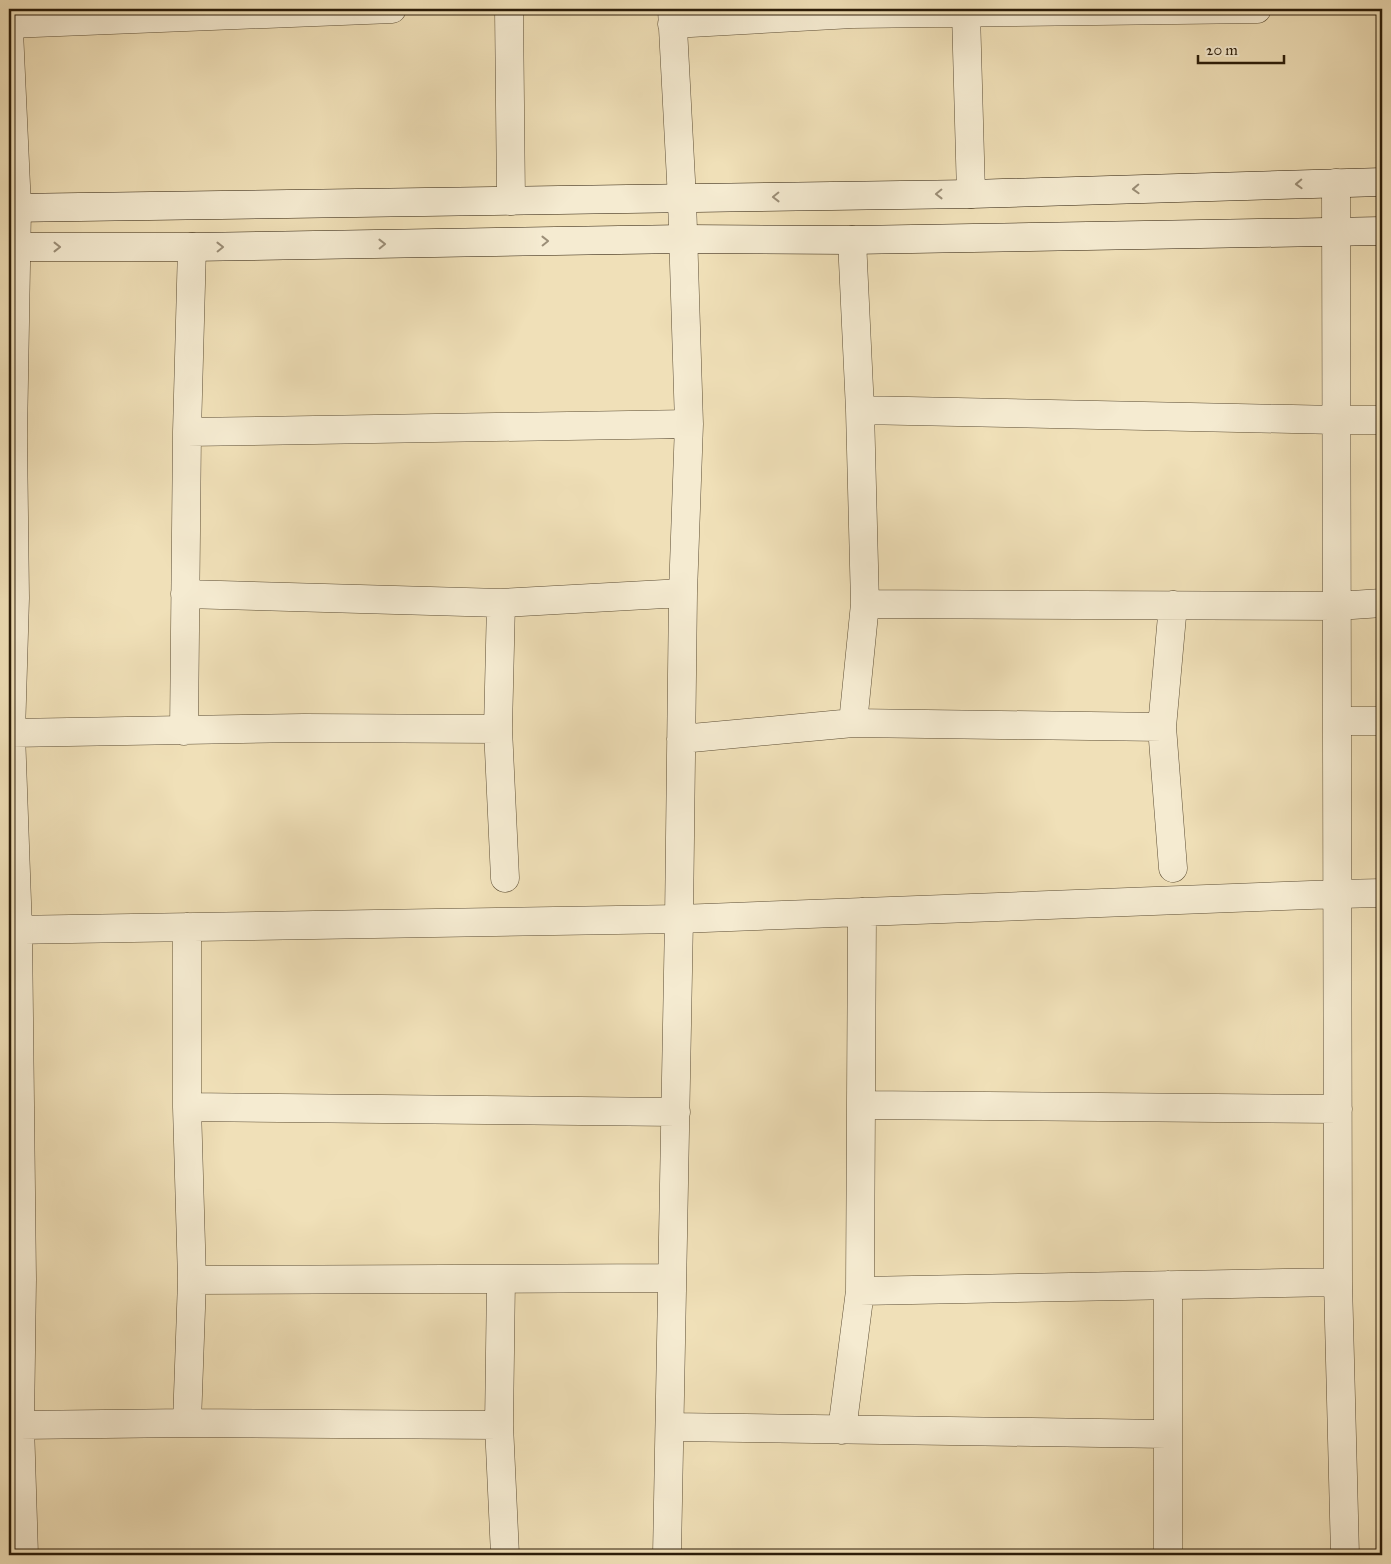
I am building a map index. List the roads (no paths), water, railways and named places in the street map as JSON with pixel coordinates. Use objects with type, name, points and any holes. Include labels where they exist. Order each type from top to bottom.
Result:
[{"type":"street","points":[[9,24],[192,12],[392,9]]},
{"type":"street","points":[[509,9],[511,201]]},
{"type":"street","points":[[667,1555],[676,1112],[683,593],[689,424],[682,199],[672,16],[852,11],[966,13],[1257,9]]},
{"type":"street","points":[[966,13],[971,194]]},
{"type":"street","points":[[9,31],[13,208],[11,733],[14,930],[15,1279],[24,1555]]},
{"type":"street","points":[[13,208],[971,194],[1382,182]]},
{"type":"street","points":[[1336,183],[1338,1282],[1345,1555]]},
{"type":"street","points":[[12,247],[192,247],[683,238],[852,240],[1382,231]]},
{"type":"street","points":[[852,240],[860,410],[865,604],[853,723]]},
{"type":"street","points":[[184,731],[187,432],[192,247]]},
{"type":"street","points":[[860,410],[1382,420]]},
{"type":"street","points":[[187,432],[689,424]]},
{"type":"street","points":[[186,594],[501,603],[683,593]]},
{"type":"street","points":[[501,603],[498,729],[505,878]]},
{"type":"street","points":[[865,604],[1338,606],[1382,603]]},
{"type":"street","points":[[1173,605],[1162,727],[1173,868]]},
{"type":"street","points":[[1338,721],[1382,721]]},
{"type":"street","points":[[681,739],[853,723],[1162,727]]},
{"type":"street","points":[[11,733],[304,728],[498,729]]},
{"type":"street","points":[[14,930],[679,919],[1382,893]]},
{"type":"street","points":[[842,1430],[860,1291],[862,912]]},
{"type":"street","points":[[187,1423],[192,1280],[187,1107],[188,927]]},
{"type":"street","points":[[860,1105],[1338,1109]]},
{"type":"street","points":[[187,1107],[676,1112]]},
{"type":"street","points":[[192,1280],[672,1278]]},
{"type":"street","points":[[501,1279],[499,1424],[505,1555]]},
{"type":"street","points":[[860,1291],[1338,1282]]},
{"type":"street","points":[[1168,1285],[1168,1555]]},
{"type":"street","points":[[20,1425],[187,1423],[499,1424]]},
{"type":"street","points":[[670,1427],[1167,1434]]}]
